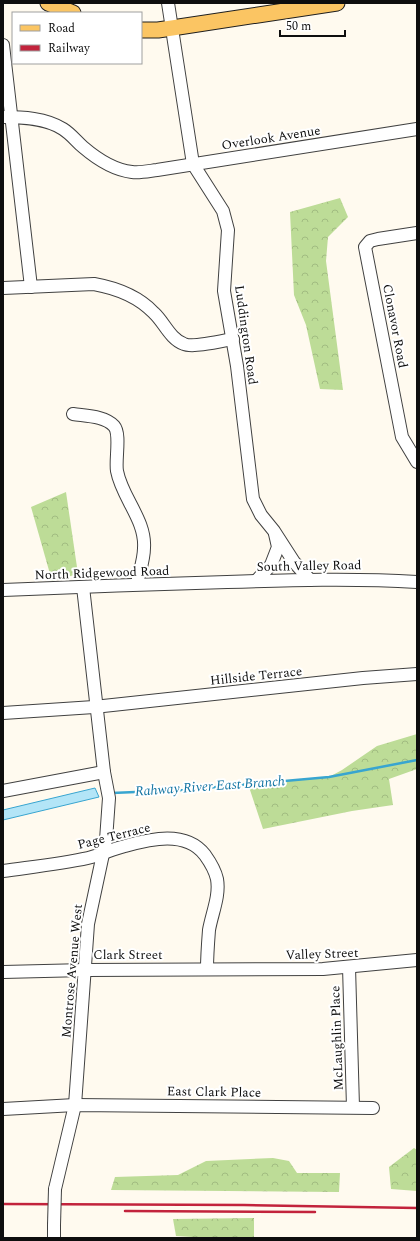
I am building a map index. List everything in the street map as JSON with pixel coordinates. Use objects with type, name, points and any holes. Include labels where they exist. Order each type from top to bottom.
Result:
[{"type":"main road","points":[[48,3],[70,12]]},
{"type":"main road","points":[[142,30],[158,30],[337,3]]},
{"type":"street","name":"Luddington Road","points":[[168,3],[193,164],[223,212],[228,230],[224,291],[233,340],[253,499],[261,515],[274,531],[294,562],[310,580]]},
{"type":"street","points":[[3,45],[7,117],[31,287]]},
{"type":"street","name":"Overlook Avenue","points":[[7,117],[43,121],[53,124],[66,132],[82,147],[103,162],[134,172],[157,170],[417,129]]},
{"type":"street","name":"Clonavor Road","points":[[417,233],[378,239],[370,242],[365,247],[402,437],[417,462]]},
{"type":"street","points":[[3,288],[94,284],[108,286],[132,296],[154,313],[174,338],[184,344],[194,345],[233,340]]},
{"type":"street","points":[[73,414],[105,420],[115,426],[117,434],[116,469],[121,486],[142,527],[144,548],[137,584]]},
{"type":"street","points":[[256,581],[271,565],[278,547],[274,531]]},
{"type":"street","name":"South Valley Road","points":[[202,583],[310,580],[383,580],[417,582]]},
{"type":"street","name":"North Ridgewood Road","points":[[3,590],[137,584],[202,583]]},
{"type":"street","name":"Montrose Avenue West","points":[[54,1238],[55,1190],[75,1105],[88,924],[96,880],[106,840],[108,793],[104,772],[98,707],[83,587]]},
{"type":"street","name":"Hillside Terrace","points":[[3,713],[98,707],[363,678],[417,674]]},
{"type":"street","points":[[3,791],[104,772]]},
{"type":"street","name":"Page Terrace","points":[[3,871],[88,858],[124,846],[166,838],[179,839],[192,844],[203,852],[211,863],[217,877],[218,890],[209,929],[207,969]]},
{"type":"street","name":"Valley Street","points":[[229,969],[323,969],[417,960]]},
{"type":"street","name":"McLaughlin Place","points":[[349,967],[353,1107]]},
{"type":"street","name":"Clark Street","points":[[3,972],[229,969]]},
{"type":"street","name":"East Clark Place","points":[[3,1109],[75,1105],[373,1108]]},
{"type":"green space","points":[[340,198],[348,217],[328,237],[326,261],[343,390],[320,389],[306,325],[294,295],[290,212]]},
{"type":"green space","points":[[66,492],[78,574],[52,581],[31,507]]},
{"type":"green space","points":[[417,734],[417,769],[389,779],[393,805],[352,811],[263,829],[248,784],[329,777],[377,746]]},
{"type":"green space","points":[[414,1148],[417,1150],[417,1191],[391,1189],[389,1167]]},
{"type":"green space","points":[[273,1158],[289,1161],[297,1173],[340,1173],[339,1192],[111,1190],[115,1177],[178,1175],[206,1161]]},
{"type":"green space","points":[[254,1218],[254,1238],[176,1236],[173,1219]]},
{"type":"water","points":[[95,788],[99,797],[3,820],[3,810]]},
{"type":"waterway","name":"Rahway River East Branch","points":[[112,793],[183,790],[329,777],[417,760]]},
{"type":"railway","points":[[3,1204],[244,1205],[417,1208]]},
{"type":"railway","points":[[125,1211],[315,1212]]}]
